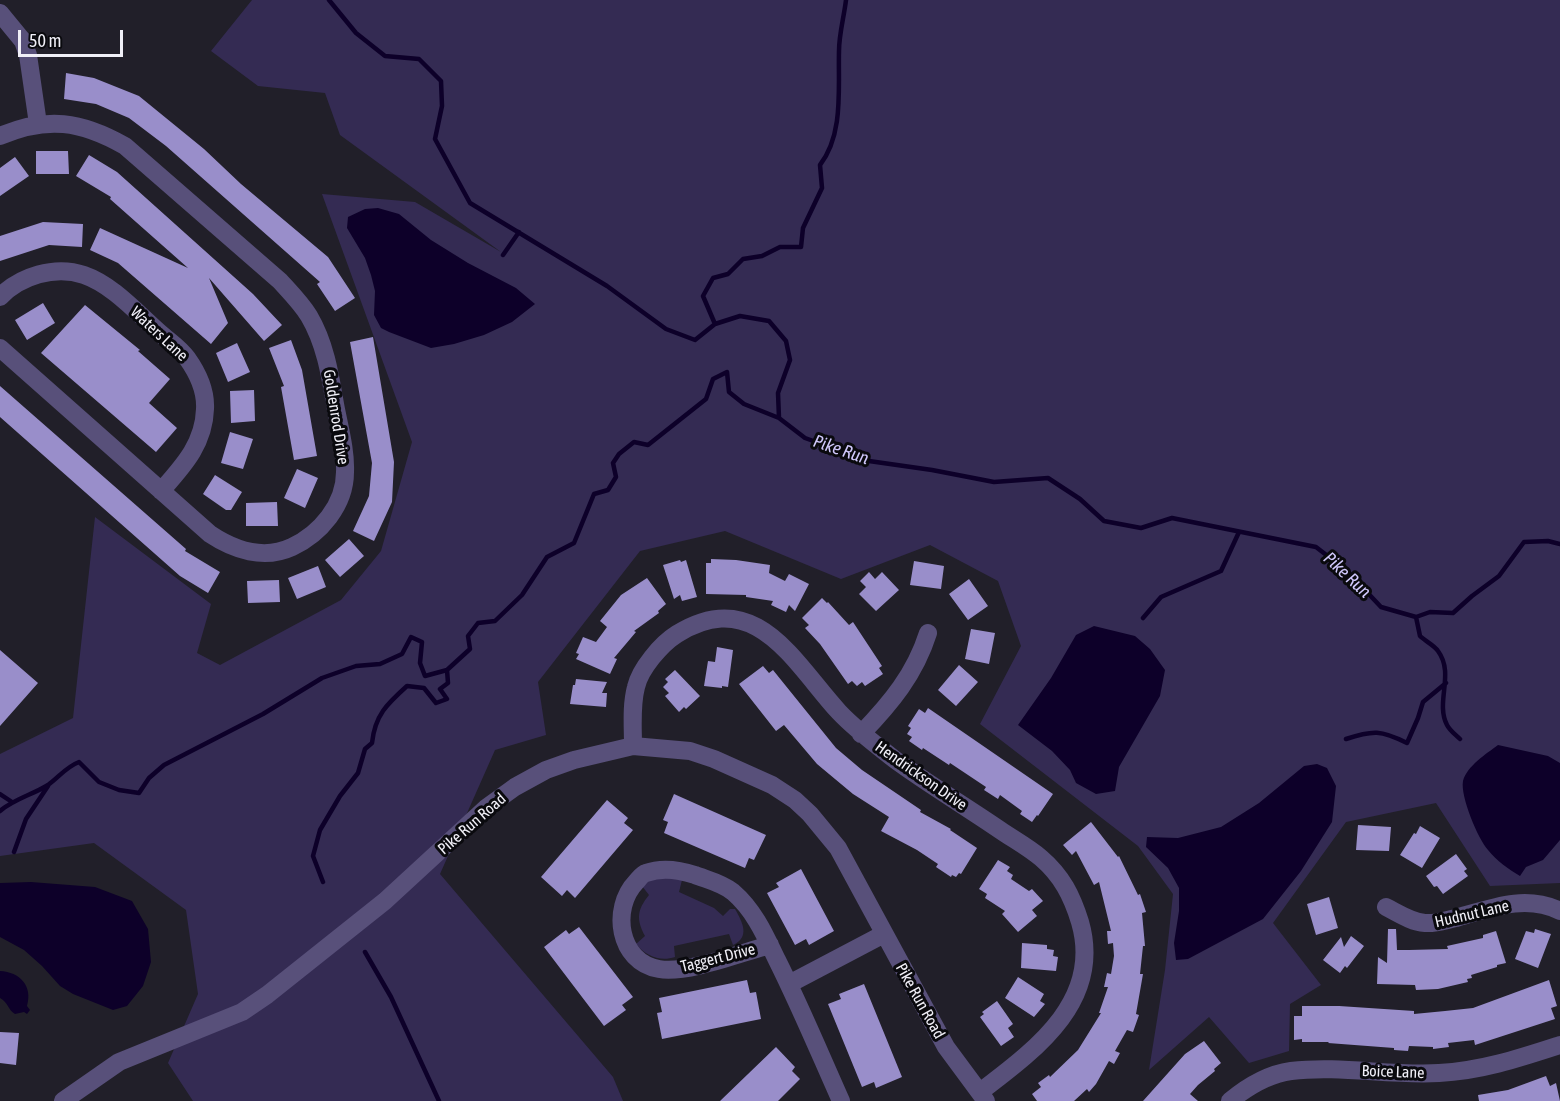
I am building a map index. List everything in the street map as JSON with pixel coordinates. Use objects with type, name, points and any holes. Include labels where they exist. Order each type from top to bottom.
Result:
[{"type":"street","points":[[0,12],[22,41],[28,55],[38,124]]},
{"type":"street","name":"Goldenrod Drive","points":[[0,136],[38,124],[60,123],[82,127],[105,135],[125,146],[280,281],[309,317],[328,365],[346,474],[333,513],[318,530],[301,543],[282,551],[260,553],[225,544],[210,534],[0,348]]},
{"type":"street","name":"Waters Lane","points":[[0,297],[23,280],[45,273],[65,271],[83,275],[99,282],[116,294],[186,356],[202,388],[205,407],[203,426],[194,451],[161,491]]},
{"type":"street","name":"Hendrickson Drive","points":[[633,746],[633,701],[636,684],[653,656],[672,637],[704,621],[729,619],[743,621],[755,626],[791,653],[839,712],[861,734],[897,761],[1039,856],[1060,876],[1073,900],[1084,937],[1086,950],[1083,977],[1063,1018],[1026,1057],[983,1096]]},
{"type":"street","points":[[861,734],[893,700],[911,674],[928,633]]},
{"type":"street","name":"Pike Run Road","points":[[63,1101],[119,1062],[242,1012],[267,995],[385,901],[486,808],[515,787],[546,770],[574,760],[633,746],[690,752],[714,759],[772,785],[795,800],[810,814],[838,848],[946,1047],[983,1096]]},
{"type":"street","name":"Taggert Drive","points":[[770,945],[681,969],[657,969],[636,958],[624,940],[621,926],[622,908],[630,888],[644,873],[664,870],[684,872],[722,884],[731,891],[750,909],[770,945],[841,1101]]},
{"type":"street","name":"Hudnut Lane","points":[[1386,907],[1417,922],[1427,924],[1502,905],[1532,902],[1549,905],[1560,911]]},
{"type":"street","points":[[789,984],[884,934]]},
{"type":"street","name":"Boice Lane","points":[[1230,1101],[1244,1089],[1290,1071],[1441,1073],[1496,1065],[1560,1045]]},
{"type":"shaded area","points":[[252,0],[1560,0],[1560,883],[1490,886],[1436,803],[1346,822],[1273,923],[1321,985],[1290,1004],[1289,1051],[1249,1063],[1209,1017],[1149,1070],[1165,970],[1173,894],[1138,846],[980,724],[1021,646],[998,581],[930,545],[841,579],[725,531],[640,551],[538,682],[546,735],[495,750],[440,874],[613,1077],[623,1101],[193,1101],[168,1063],[198,994],[186,910],[94,843],[0,856],[0,754],[73,718],[95,517],[211,604],[197,653],[220,665],[341,600],[381,551],[412,442],[322,194],[415,202],[501,252],[340,135],[325,93],[258,86],[211,51]]},
{"type":"shaded area","points":[[378,208],[399,214],[431,240],[468,263],[516,288],[535,304],[512,322],[484,335],[431,348],[381,328],[374,315],[375,291],[371,275],[365,258],[347,228],[348,217],[365,209]]},
{"type":"shaded area","points":[[1094,626],[1135,636],[1150,649],[1165,670],[1160,696],[1119,767],[1115,791],[1096,794],[1076,783],[1070,770],[1052,751],[1018,725],[1051,678],[1076,635]]},
{"type":"shaded area","points":[[1498,745],[1548,756],[1560,763],[1560,840],[1543,860],[1526,867],[1520,876],[1491,854],[1479,837],[1464,797],[1463,781],[1468,770]]},
{"type":"shaded area","points":[[1317,764],[1327,768],[1336,786],[1332,822],[1301,871],[1263,919],[1188,959],[1176,960],[1174,943],[1179,911],[1179,888],[1168,868],[1146,847],[1147,837],[1178,838],[1221,827],[1259,803],[1304,766]]},
{"type":"shaded area","points":[[660,877],[682,880],[679,892],[714,908],[723,916],[730,909],[735,909],[742,924],[742,938],[733,945],[729,934],[674,946],[675,957],[664,959],[644,952],[636,944],[645,936],[639,915],[649,895],[642,886],[645,882]]},
{"type":"shaded area","points":[[31,882],[95,887],[132,901],[148,929],[151,962],[143,986],[127,1006],[113,1010],[73,994],[60,986],[24,950],[0,937],[0,883]]},
{"type":"shaded area","points":[[0,971],[14,974],[23,981],[28,992],[27,1006],[30,1010],[27,1014],[24,1012],[15,1014],[0,998]]},
{"type":"building","points":[[66,73],[94,78],[139,96],[204,149],[241,184],[328,257],[355,298],[335,311],[317,284],[320,282],[166,146],[129,118],[96,104],[64,99]]},
{"type":"building","points":[[36,151],[68,151],[69,174],[36,174]]},
{"type":"building","points":[[89,155],[117,172],[253,294],[282,325],[264,341],[209,278],[228,323],[211,344],[118,263],[90,250],[100,228],[188,268],[110,199],[111,197],[76,176]]},
{"type":"building","points":[[15,157],[29,176],[0,196],[0,168]]},
{"type":"building","points":[[43,222],[83,224],[82,247],[49,245],[0,261],[0,236]]},
{"type":"building","points":[[43,303],[55,323],[27,340],[15,320]]},
{"type":"building","points":[[85,305],[140,350],[138,351],[170,379],[149,403],[177,428],[156,452],[41,353]]},
{"type":"building","points":[[373,337],[394,462],[392,502],[374,541],[353,531],[369,496],[372,463],[350,342]]},
{"type":"building","points":[[291,340],[302,370],[317,456],[294,460],[281,387],[284,386],[269,348]]},
{"type":"building","points":[[237,343],[250,372],[228,382],[216,353]]},
{"type":"building","points":[[0,386],[186,549],[185,551],[220,572],[208,593],[180,576],[0,417]]},
{"type":"building","points":[[254,390],[255,421],[231,423],[230,391]]},
{"type":"building","points":[[230,432],[253,439],[243,469],[221,463]]},
{"type":"building","points":[[297,469],[318,478],[305,508],[284,498]]},
{"type":"building","points":[[215,475],[242,492],[231,510],[226,510],[203,494]]},
{"type":"building","points":[[277,502],[278,526],[246,526],[246,503]]},
{"type":"building","points":[[349,539],[364,556],[340,577],[325,560]]},
{"type":"building","points":[[711,559],[770,565],[769,573],[785,581],[789,574],[809,584],[795,611],[789,605],[786,612],[771,605],[773,601],[746,597],[746,595],[706,594],[706,563],[711,563]]},
{"type":"building","points":[[680,560],[681,562],[686,560],[697,597],[682,601],[680,595],[674,599],[663,565]]},
{"type":"building","points":[[914,561],[944,566],[941,589],[910,585]]},
{"type":"building","points":[[318,566],[326,587],[297,599],[288,578]]},
{"type":"building","points":[[869,572],[875,579],[882,572],[899,590],[876,611],[859,594],[866,587],[860,581]]},
{"type":"building","points":[[647,578],[666,604],[658,611],[659,613],[634,631],[636,632],[614,658],[617,659],[610,674],[576,659],[579,654],[576,653],[583,637],[596,642],[607,627],[600,621],[621,595]]},
{"type":"building","points":[[969,579],[988,606],[968,620],[949,594]]},
{"type":"building","points":[[279,580],[280,602],[248,603],[247,581]]},
{"type":"building","points":[[822,598],[849,625],[853,622],[882,666],[879,668],[883,674],[865,686],[862,682],[857,686],[852,681],[848,684],[820,644],[805,628],[809,625],[802,618]]},
{"type":"building","points":[[971,629],[995,633],[989,664],[965,659]]},
{"type":"building","points":[[717,647],[733,650],[728,687],[704,686],[708,661],[715,662]]},
{"type":"building","points":[[0,650],[38,683],[0,726]]},
{"type":"building","points":[[959,665],[978,682],[956,706],[938,690]]},
{"type":"building","points":[[763,666],[769,673],[773,670],[836,748],[862,770],[921,810],[920,812],[951,829],[977,848],[961,874],[951,877],[936,867],[938,864],[917,850],[881,831],[889,817],[853,794],[817,764],[784,725],[776,731],[739,684]]},
{"type":"building","points":[[675,670],[700,696],[686,709],[684,707],[679,712],[665,696],[669,693],[663,687],[668,682],[665,679]]},
{"type":"building","points":[[576,679],[607,682],[602,693],[607,693],[606,707],[570,704]]},
{"type":"building","points":[[928,708],[1053,794],[1032,822],[1020,814],[1022,811],[1000,795],[998,799],[984,790],[986,787],[950,763],[949,765],[909,741],[912,737],[907,734],[911,728],[908,726],[919,709],[925,713]]},
{"type":"building","points":[[674,794],[766,835],[754,860],[749,858],[745,868],[664,833],[668,822],[663,820]]},
{"type":"building","points":[[607,800],[628,818],[624,823],[633,830],[575,898],[567,890],[562,896],[541,877]]},
{"type":"building","points":[[1091,822],[1119,856],[1138,895],[1140,894],[1146,912],[1142,913],[1145,946],[1143,946],[1140,974],[1143,974],[1136,1014],[1139,1015],[1133,1032],[1127,1030],[1115,1051],[1120,1053],[1114,1064],[1109,1061],[1089,1092],[1087,1089],[1074,1101],[1037,1101],[1032,1094],[1041,1087],[1038,1083],[1049,1075],[1050,1077],[1078,1050],[1101,1013],[1099,1013],[1108,987],[1104,987],[1107,973],[1111,974],[1114,956],[1113,943],[1108,944],[1107,931],[1111,931],[1099,882],[1094,885],[1076,851],[1072,855],[1063,845]]},
{"type":"building","points":[[1358,825],[1391,827],[1389,851],[1356,850]]},
{"type":"building","points":[[1420,826],[1440,838],[1422,868],[1400,855]]},
{"type":"building","points":[[1456,854],[1467,869],[1464,871],[1468,876],[1443,894],[1426,876]]},
{"type":"building","points":[[998,860],[1010,867],[1007,871],[1013,875],[1011,879],[1029,891],[1032,889],[1043,901],[1032,910],[1037,916],[1018,932],[1002,914],[1005,911],[985,898],[987,894],[979,889]]},
{"type":"building","points":[[801,869],[834,931],[809,945],[806,939],[795,945],[767,893],[779,887],[776,883]]},
{"type":"building","points":[[1329,897],[1338,928],[1316,935],[1307,904]]},
{"type":"building","points":[[579,927],[633,997],[622,1005],[626,1010],[604,1026],[544,947],[566,930],[569,934]]},
{"type":"building","points":[[1388,929],[1396,929],[1397,950],[1448,949],[1447,946],[1483,938],[1483,935],[1496,931],[1506,963],[1471,975],[1472,978],[1467,979],[1468,982],[1438,989],[1416,990],[1415,985],[1377,984],[1378,957],[1387,963]]},
{"type":"building","points":[[1535,929],[1551,934],[1538,968],[1515,959],[1526,931],[1534,933]]},
{"type":"building","points":[[1351,936],[1364,946],[1347,968],[1345,966],[1340,973],[1323,960],[1341,937],[1344,947]]},
{"type":"building","points":[[1022,943],[1047,945],[1047,949],[1054,950],[1053,956],[1058,957],[1056,971],[1021,968]]},
{"type":"building","points":[[1018,977],[1044,994],[1040,1001],[1045,1004],[1034,1017],[1005,998]]},
{"type":"building","points":[[747,980],[750,993],[756,992],[761,1019],[662,1039],[657,1013],[662,1012],[659,998]]},
{"type":"building","points":[[1549,980],[1557,1006],[1551,1008],[1555,1019],[1475,1045],[1474,1040],[1448,1043],[1449,1047],[1433,1049],[1433,1047],[1409,1046],[1408,1051],[1294,1040],[1294,1016],[1302,1016],[1302,1006],[1414,1011],[1414,1014],[1445,1011],[1473,1008]]},
{"type":"building","points":[[864,984],[902,1077],[876,1088],[874,1082],[862,1087],[828,1004],[841,999],[839,994]]},
{"type":"building","points":[[997,1001],[1013,1024],[1008,1028],[1014,1037],[1001,1046],[980,1017],[984,1014],[982,1012]]},
{"type":"building","points":[[0,1032],[19,1033],[16,1065],[0,1063]]},
{"type":"building","points":[[1204,1041],[1221,1063],[1190,1094],[1198,1101],[1143,1101],[1185,1054]]},
{"type":"building","points":[[776,1047],[795,1067],[792,1071],[800,1079],[778,1101],[720,1101]]},
{"type":"building","points":[[1546,1076],[1550,1086],[1556,1083],[1560,1101],[1479,1101],[1478,1095],[1508,1090]]},
{"type":"waterway","name":"Pike Run","points":[[329,0],[356,33],[385,56],[419,59],[441,81],[442,106],[435,139],[470,203],[607,286],[666,329],[695,340],[715,324],[740,316],[769,321],[786,341],[790,360],[778,393],[779,418],[805,438],[869,461],[994,482],[1048,478],[1080,499],[1104,521],[1141,528],[1172,518],[1316,547],[1347,571],[1381,607],[1416,617],[1430,612],[1453,613],[1499,576],[1524,542],[1548,541],[1560,544]]},
{"type":"waterway","points":[[715,324],[703,296],[713,278],[728,274],[743,259],[762,256],[780,247],[801,247],[803,228],[822,188],[820,165],[828,153],[836,125],[839,95],[839,45],[846,0]]},
{"type":"waterway","points":[[503,255],[519,232]]},
{"type":"waterway","points":[[0,811],[48,785],[66,769],[79,762],[99,782],[119,790],[139,793],[149,778],[164,765],[263,714],[322,678],[356,666],[380,664],[402,654],[411,637],[422,642],[420,663],[425,676],[447,670],[470,649],[468,636],[478,623],[495,621],[522,595],[547,557],[574,543],[594,494],[608,490],[616,477],[613,463],[619,454],[634,442],[648,445],[706,399],[713,379],[727,372],[729,392],[744,404],[779,418]]},
{"type":"waterway","points":[[1143,618],[1161,597],[1221,571],[1239,532]]},
{"type":"waterway","points":[[1416,617],[1420,636],[1436,649],[1443,660],[1445,669],[1444,716],[1448,727],[1460,739]]},
{"type":"waterway","points":[[323,882],[313,856],[320,830],[340,796],[358,773],[365,749],[372,743],[379,717],[407,686],[424,688],[436,703],[447,699],[440,689],[448,683],[447,670]]},
{"type":"waterway","points":[[1346,739],[1377,733],[1407,743],[1423,702],[1446,683]]},
{"type":"waterway","points":[[14,852],[26,819],[48,786]]},
{"type":"waterway","points":[[0,794],[12,802]]},
{"type":"waterway","points":[[365,952],[391,997],[439,1101]]}]
